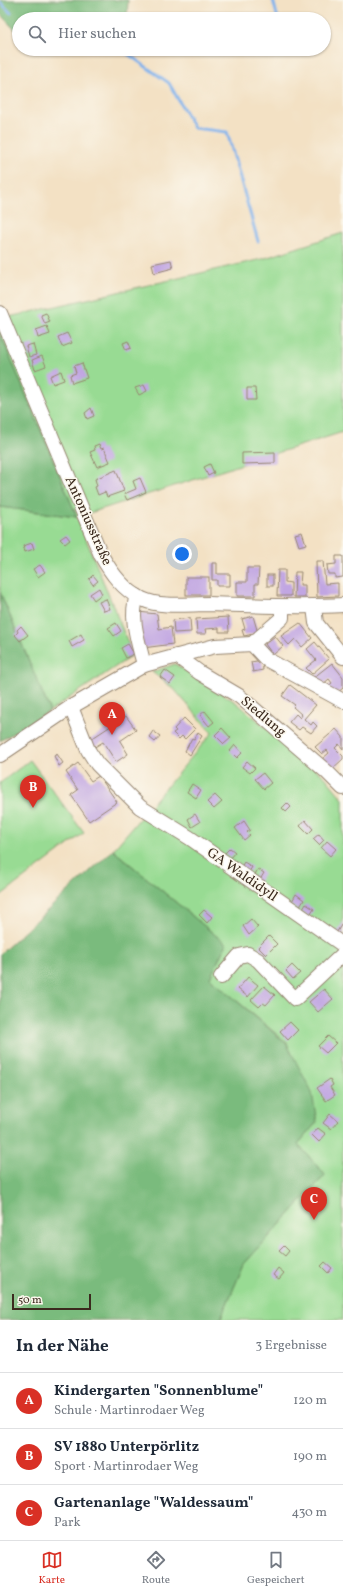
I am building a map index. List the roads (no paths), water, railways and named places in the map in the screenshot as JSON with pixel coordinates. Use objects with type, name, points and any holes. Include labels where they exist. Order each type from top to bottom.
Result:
[{"type":"street","name":"Antoniusstraße","points":[[1,315],[101,555],[119,582],[137,596],[154,602],[168,604],[314,607],[343,605]]},
{"type":"street","points":[[137,596],[133,606],[144,665]]},
{"type":"street","points":[[0,755],[71,707],[144,665],[215,646],[252,644],[282,618],[282,606]]},
{"type":"street","points":[[314,607],[316,623],[343,657]]},
{"type":"street","points":[[252,644],[266,658],[343,701]]},
{"type":"street","name":"Siedlung","points":[[177,656],[200,673],[239,696],[327,772],[343,788]]},
{"type":"street","name":"GA Waldidyll","points":[[71,707],[88,750],[97,764],[140,806],[190,838],[343,945]]},
{"type":"street","points":[[221,977],[239,956],[248,954],[258,960],[295,999],[343,954]]},
{"type":"waterway","points":[[273,0],[276,12]]},
{"type":"waterway","points":[[0,2],[11,13]]},
{"type":"waterway","points":[[131,56],[169,83],[194,128],[227,132],[258,241]]},
{"type":"place","name":"Kindergarten \"Sonnenblume\"","points":[[112,735]]},
{"type":"place","name":"SV 1880 Unterpörlitz","points":[[33,808]]},
{"type":"place","name":"Gartenanlage \"Waldessaum\"","points":[[314,1220]]}]
